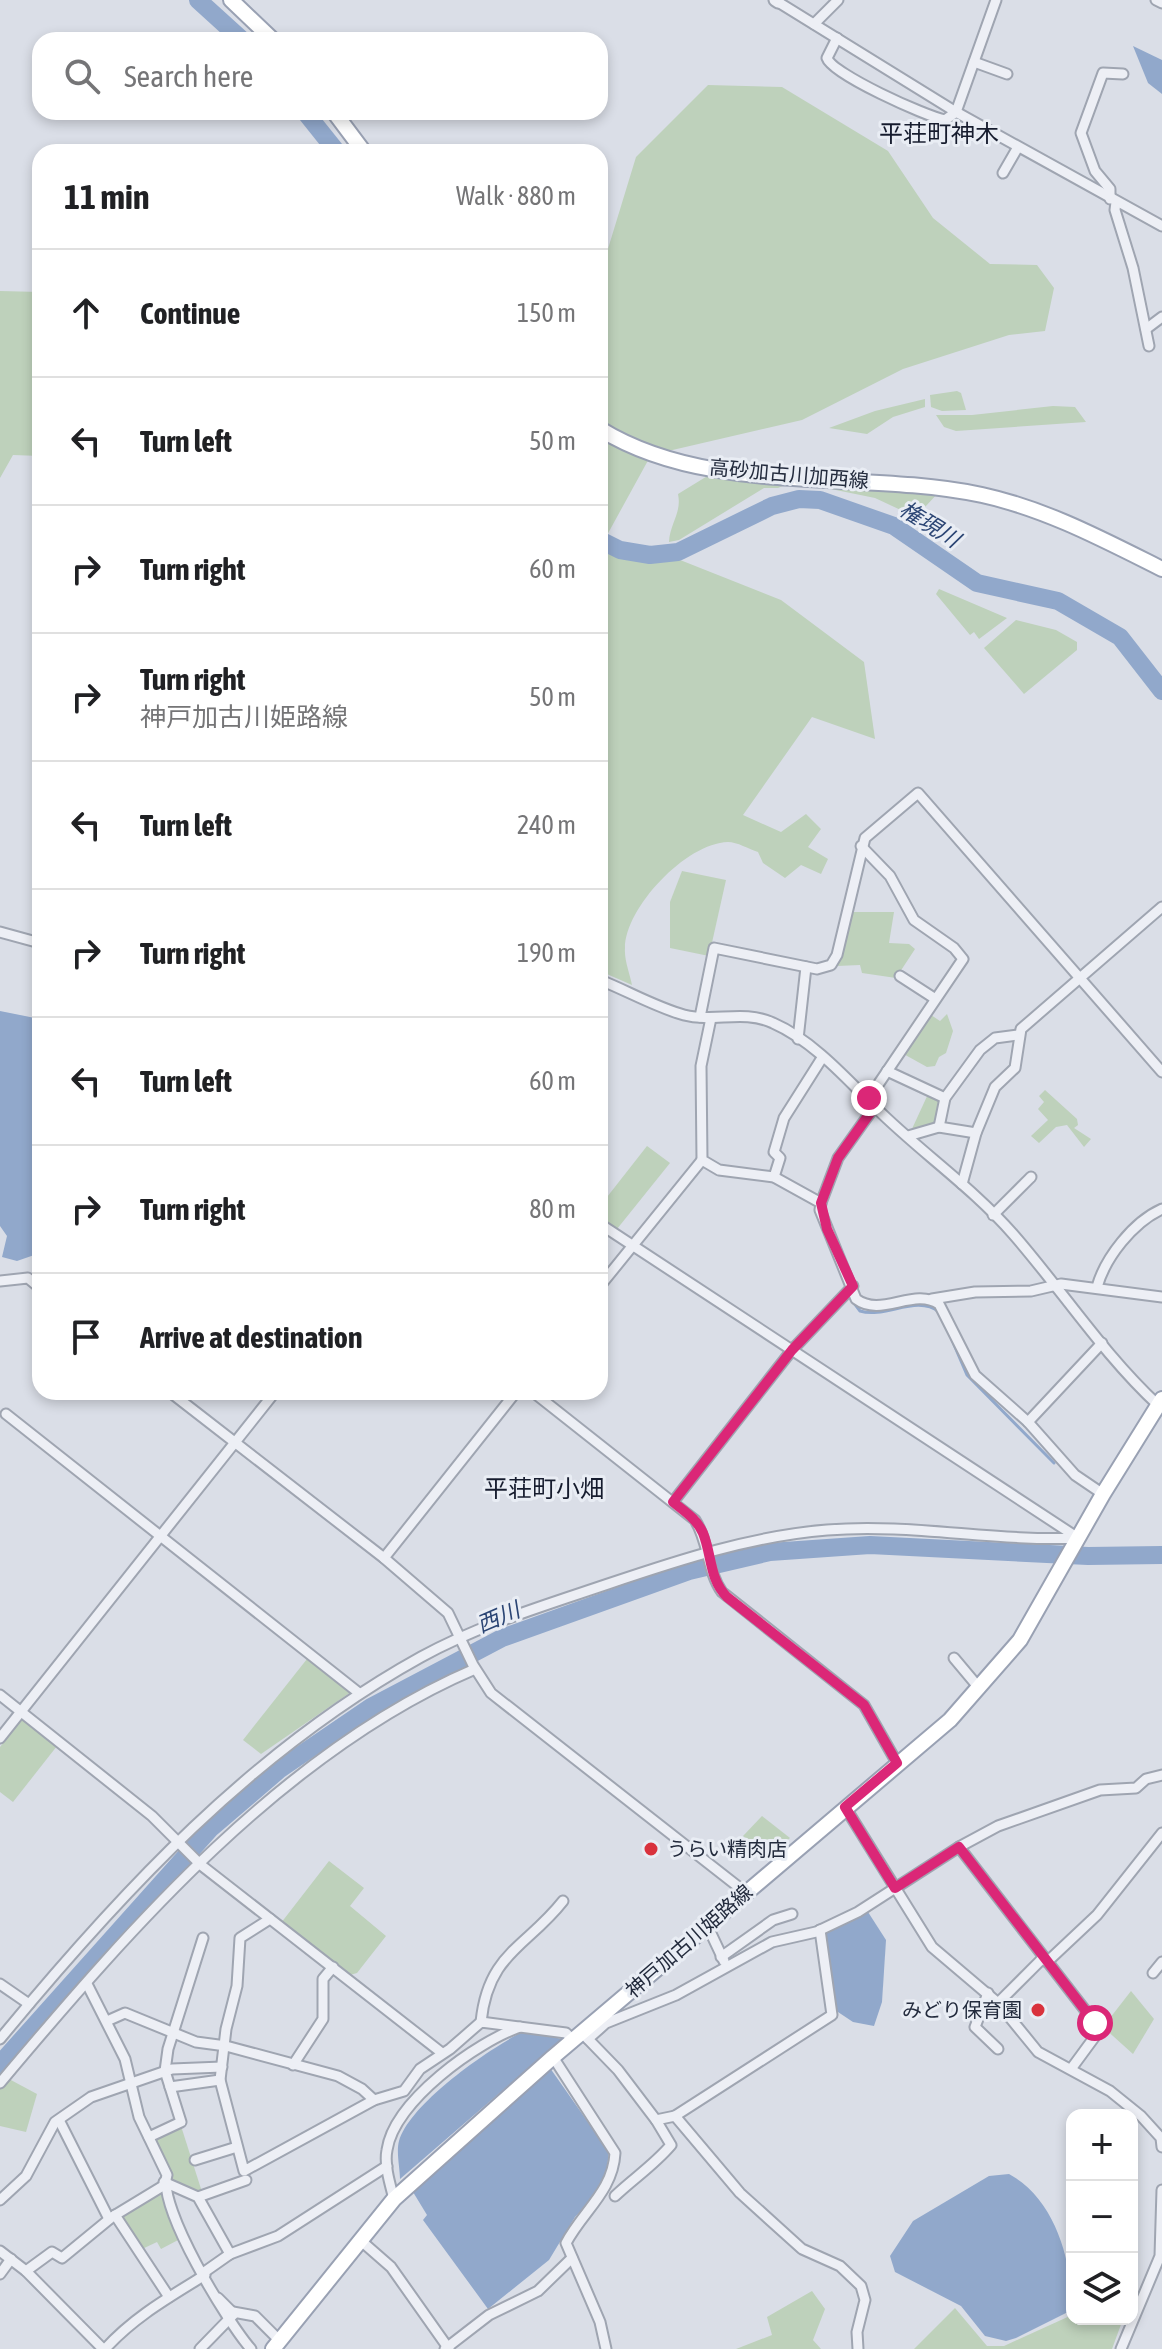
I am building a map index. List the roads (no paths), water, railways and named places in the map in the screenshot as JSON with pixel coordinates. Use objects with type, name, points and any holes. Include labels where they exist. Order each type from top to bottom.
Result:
[{"type":"main road","points":[[231,0],[265,32]]},
{"type":"main road","points":[[340,120],[358,144]]},
{"type":"main road","name":"高砂加古川加西線","points":[[608,433],[670,461],[715,470],[888,483],[981,495],[1059,519],[1162,569]]},
{"type":"main road","name":"神戸加古川姫路線","points":[[276,2345],[394,2199],[553,2057],[581,2038],[745,1892],[950,1720],[980,1689],[1020,1640],[1103,1494],[1160,1402]]},
{"type":"street","points":[[814,24],[838,0]]},
{"type":"street","points":[[837,38],[827,60],[838,70],[940,120],[950,119],[956,112],[996,0]]},
{"type":"street","points":[[1156,0],[1162,3]]},
{"type":"street","points":[[776,1],[956,112],[1162,226]]},
{"type":"street","points":[[974,62],[1007,74]]},
{"type":"street","points":[[1123,74],[1103,73],[1081,133],[1095,171],[1110,189],[1129,253],[1149,346]]},
{"type":"street","points":[[1003,173],[1018,147]]},
{"type":"street","points":[[1146,329],[1162,317]]},
{"type":"street","points":[[608,1276],[702,1160],[701,1066],[714,948],[806,967],[822,969],[831,965],[837,955],[861,846],[874,829],[918,793],[1162,1072]]},
{"type":"street","points":[[861,846],[890,876],[914,920],[962,957],[887,1071],[838,1158],[821,1203],[823,1219],[856,1299],[863,1305],[975,1292],[1031,1291],[1054,1285],[1097,1287],[1162,1297]]},
{"type":"street","points":[[939,1127],[945,1098],[987,1043],[1018,1035],[1162,907]]},
{"type":"street","points":[[0,932],[32,941]]},
{"type":"street","points":[[798,1039],[806,967]]},
{"type":"street","points":[[900,976],[934,998]]},
{"type":"street","points":[[608,984],[657,1005],[706,1018],[730,1014],[773,1023],[798,1039],[872,1102],[993,1215],[1132,1381],[1160,1402]]},
{"type":"street","points":[[962,1184],[976,1133],[995,1087],[1015,1068],[1019,1057],[1018,1035]]},
{"type":"street","points":[[774,1177],[780,1158],[774,1152],[784,1118],[822,1058]]},
{"type":"street","points":[[887,1071],[945,1098]]},
{"type":"street","points":[[908,1136],[939,1127],[976,1133]]},
{"type":"street","points":[[702,1160],[719,1170],[774,1177],[821,1203]]},
{"type":"street","points":[[993,1215],[1031,1177]]},
{"type":"street","points":[[1097,1287],[1103,1265],[1122,1247],[1132,1228],[1162,1209]]},
{"type":"street","points":[[608,1229],[1077,1541]]},
{"type":"street","points":[[0,1281],[28,1278],[32,1281]]},
{"type":"street","points":[[673,1502],[792,1350],[853,1286]]},
{"type":"street","points":[[931,1299],[950,1322],[975,1375],[1028,1422],[1075,1475],[1103,1494]]},
{"type":"street","points":[[1028,1422],[1102,1343]]},
{"type":"street","points":[[180,1400],[384,1558],[448,1613],[474,1667],[491,1693],[745,1892]]},
{"type":"street","points":[[0,1738],[269,1400]]},
{"type":"street","points":[[384,1558],[510,1400]]},
{"type":"street","points":[[543,1400],[695,1520],[704,1534],[715,1580],[727,1597],[864,1705],[897,1763]]},
{"type":"street","points":[[6,1414],[359,1693]]},
{"type":"street","points":[[0,2039],[178,1840],[226,1794],[359,1693],[424,1655],[538,1608],[707,1551],[826,1530],[898,1528],[1077,1541]]},
{"type":"street","points":[[954,1658],[980,1689]]},
{"type":"street","points":[[0,2083],[87,1984],[201,1865],[272,1797],[324,1755],[425,1690],[474,1667]]},
{"type":"street","points":[[0,1695],[178,1840],[201,1865],[442,2053]]},
{"type":"street","points":[[581,2038],[606,2023],[669,1998],[772,1942],[820,1930],[858,1912],[959,1847],[1013,1820],[1100,1790],[1136,1788],[1146,1779],[1162,1775]]},
{"type":"street","points":[[845,1807],[932,1947],[988,1993],[1038,2052],[1110,2091],[1141,2116],[1161,2138],[1162,2147]]},
{"type":"street","points":[[998,2003],[1097,1915],[1162,1833]]},
{"type":"street","points":[[959,1847],[1098,2030],[1071,2069]]},
{"type":"street","points":[[270,1919],[240,1938],[237,1986],[226,2029],[220,2080],[244,2171],[374,2100],[404,2091],[420,2069],[481,2022],[485,1996],[498,1967],[518,1942],[542,1928],[563,1901]]},
{"type":"street","points":[[721,1957],[773,1920],[792,1914]]},
{"type":"street","points":[[707,1925],[728,1967]]},
{"type":"street","points":[[656,2120],[675,2116],[832,2015],[820,1930]]},
{"type":"street","points":[[149,2137],[181,2122],[165,2071],[171,2032],[191,1983],[203,1938]]},
{"type":"street","points":[[1153,1973],[1162,1962]]},
{"type":"street","points":[[293,2065],[323,2019],[323,1979],[333,1967]]},
{"type":"street","points":[[0,1984],[29,2004]]},
{"type":"street","points":[[87,1984],[125,2059],[149,2137],[167,2175],[164,2184],[184,2241],[218,2298],[228,2323],[251,2349]]},
{"type":"street","points":[[988,1993],[975,2027],[998,2049]]},
{"type":"street","points":[[107,2021],[125,2013],[196,2042],[226,2046],[338,2076],[362,2089],[374,2100]]},
{"type":"street","points":[[481,2022],[566,2033],[581,2038],[618,2070],[671,2145],[652,2167],[638,2173],[615,2196]]},
{"type":"street","points":[[394,2199],[387,2166],[388,2145],[416,2100],[486,2041],[521,2026]]},
{"type":"street","points":[[553,2057],[615,2153],[614,2172],[608,2186],[577,2222],[566,2243],[600,2322],[606,2349]]},
{"type":"street","points":[[0,2200],[26,2176],[59,2120],[91,2097],[165,2071],[222,2067]]},
{"type":"street","points":[[170,2087],[220,2080]]},
{"type":"street","points":[[675,2116],[740,2193],[802,2249],[840,2266],[861,2286],[865,2300],[857,2332],[858,2349]]},
{"type":"street","points":[[59,2120],[112,2217],[169,2297]]},
{"type":"street","points":[[195,2160],[237,2147]]},
{"type":"street","points":[[0,2251],[26,2271],[104,2349],[125,2327],[230,2254],[278,2236],[387,2166]]},
{"type":"street","points":[[198,2197],[246,2180]]},
{"type":"street","points":[[164,2184],[198,2197],[230,2254]]},
{"type":"street","points":[[26,2271],[47,2253],[52,2252],[62,2258],[112,2217],[164,2184]]},
{"type":"street","points":[[1121,2349],[1160,2256],[1162,2190]]},
{"type":"street","points":[[359,2239],[391,2267],[447,2348],[489,2315],[538,2291],[572,2258]]},
{"type":"street","points":[[0,2274],[11,2259]]},
{"type":"street","points":[[218,2298],[233,2312],[255,2316],[276,2345]]},
{"type":"street","points":[[200,2349],[228,2323],[233,2312]]},
{"type":"water","points":[[1133,46],[1162,60],[1162,94],[1148,83]]},
{"type":"water","points":[[0,1011],[32,1017],[32,1256],[17,1261],[2,1257],[7,1236],[0,1226]]},
{"type":"water","points":[[868,1912],[886,1940],[882,2002],[874,2026],[853,2022],[835,2010],[825,1931]]},
{"type":"water","points":[[524,2031],[562,2039],[400,2179],[399,2141],[418,2110],[472,2063]]},
{"type":"water","points":[[550,2068],[609,2152],[606,2176],[598,2193],[575,2217],[549,2260],[488,2309],[423,2220],[427,2215],[413,2192]]},
{"type":"water","points":[[1009,2174],[1038,2199],[1058,2233],[1066,2260],[1066,2313],[1006,2341],[985,2336],[961,2306],[895,2272],[890,2256],[913,2221],[989,2176]]},
{"type":"waterway","name":"権現川","points":[[198,0],[233,32]]},
{"type":"waterway","name":"権現川","points":[[311,120],[331,144]]},
{"type":"waterway","name":"権現川","points":[[608,544],[620,550],[650,555],[678,552],[772,506],[799,499],[820,500],[894,526],[977,583],[1058,601],[1120,637],[1162,691]]},
{"type":"waterway","points":[[854,1303],[860,1311],[870,1313],[921,1305],[939,1312]]},
{"type":"waterway","points":[[952,1340],[967,1375],[1054,1463]]},
{"type":"waterway","name":"西川","points":[[0,2064],[210,1829],[280,1769],[371,1707],[502,1638],[689,1571],[770,1552],[870,1545],[1088,1556],[1162,1555]]},
{"type":"place","name":"うらい精肉店","points":[[651,1849]]},
{"type":"place","name":"みどり保育園","points":[[1038,2010]]},
{"type":"district","name":"平荘町神木","points":[[939,134]]},
{"type":"district","name":"平荘町小畑","points":[[544,1489]]}]
